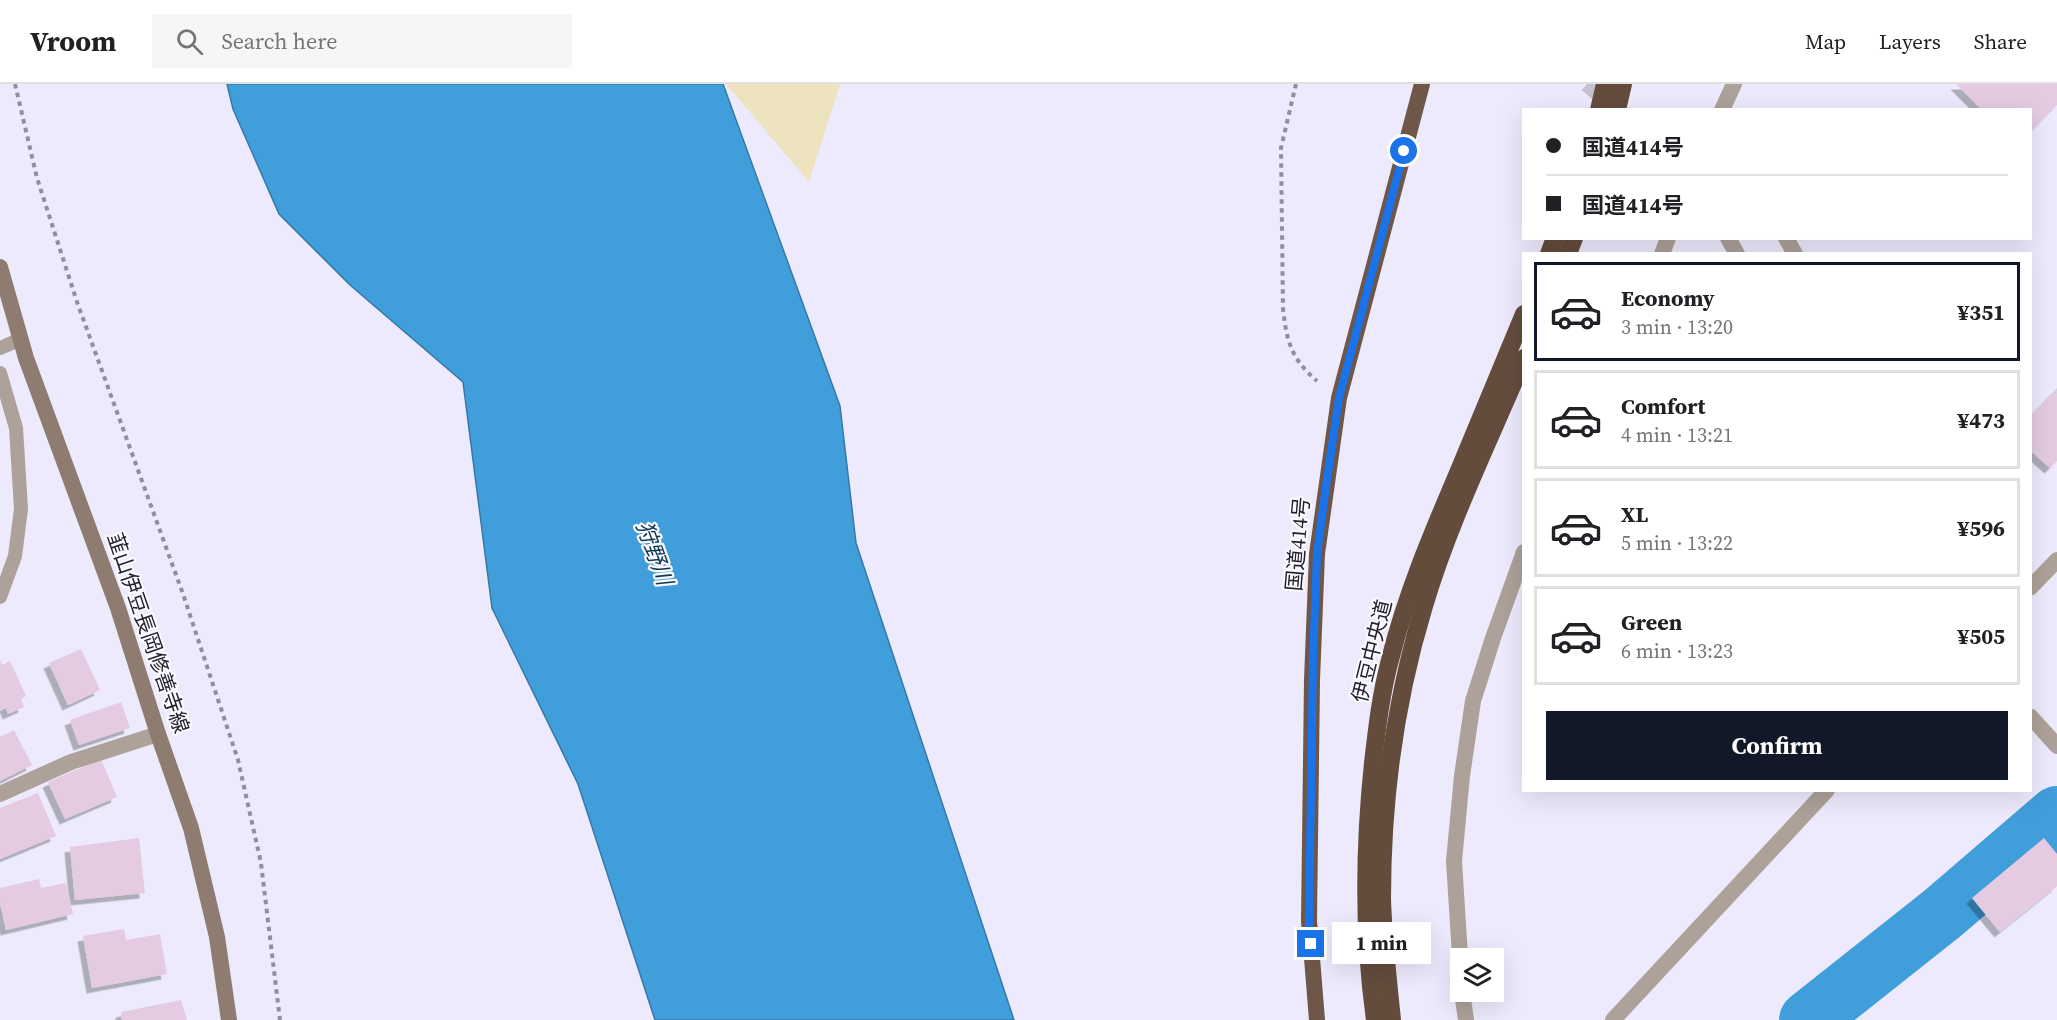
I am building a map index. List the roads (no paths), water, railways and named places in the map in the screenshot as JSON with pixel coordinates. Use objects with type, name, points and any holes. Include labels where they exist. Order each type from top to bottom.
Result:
[{"type":"highway","name":"国道414号","points":[[1317,1020],[1309,921],[1312,680],[1317,554],[1339,398],[1422,84]]},
{"type":"highway","points":[[1599,108],[1605,84]]},
{"type":"highway","points":[[1617,108],[1623,84]]},
{"type":"highway","name":"伊豆中央道","points":[[1374,1020],[1368,974],[1365,898],[1367,824],[1377,727],[1389,661],[1408,596],[1431,536],[1522,319]]},
{"type":"highway","name":"伊豆中央道","points":[[1392,1020],[1382,898],[1385,816],[1398,710],[1424,605],[1442,554],[1522,362]]},
{"type":"main road","name":"韮山伊豆長岡修善寺線","points":[[0,267],[21,339],[118,608],[191,828],[217,937],[229,1020]]},
{"type":"street","points":[[1723,108],[1734,84]]},
{"type":"street","points":[[1459,948],[1454,861],[1462,776],[1473,701],[1522,558]]},
{"type":"street","points":[[2032,587],[2057,560]]},
{"type":"street","points":[[2032,718],[2057,746]]},
{"type":"street","points":[[0,794],[71,762],[158,734]]},
{"type":"street","points":[[1613,1020],[1825,792]]},
{"type":"street","points":[[1463,1002],[1466,1020]]},
{"type":"lane","points":[[0,348],[21,339]]},
{"type":"lane","points":[[0,373],[16,428],[21,509],[15,556],[0,597]]},
{"type":"water","name":"狩野川","points":[[227,84],[723,84],[840,406],[856,543],[1014,1020],[655,1020],[578,784],[492,608],[463,382],[350,285],[279,214],[233,109]]},
{"type":"waterway","points":[[1808,1020],[1943,913],[2057,815]]},
{"type":"tunnel","points":[[1587,84],[1611,105]]}]
